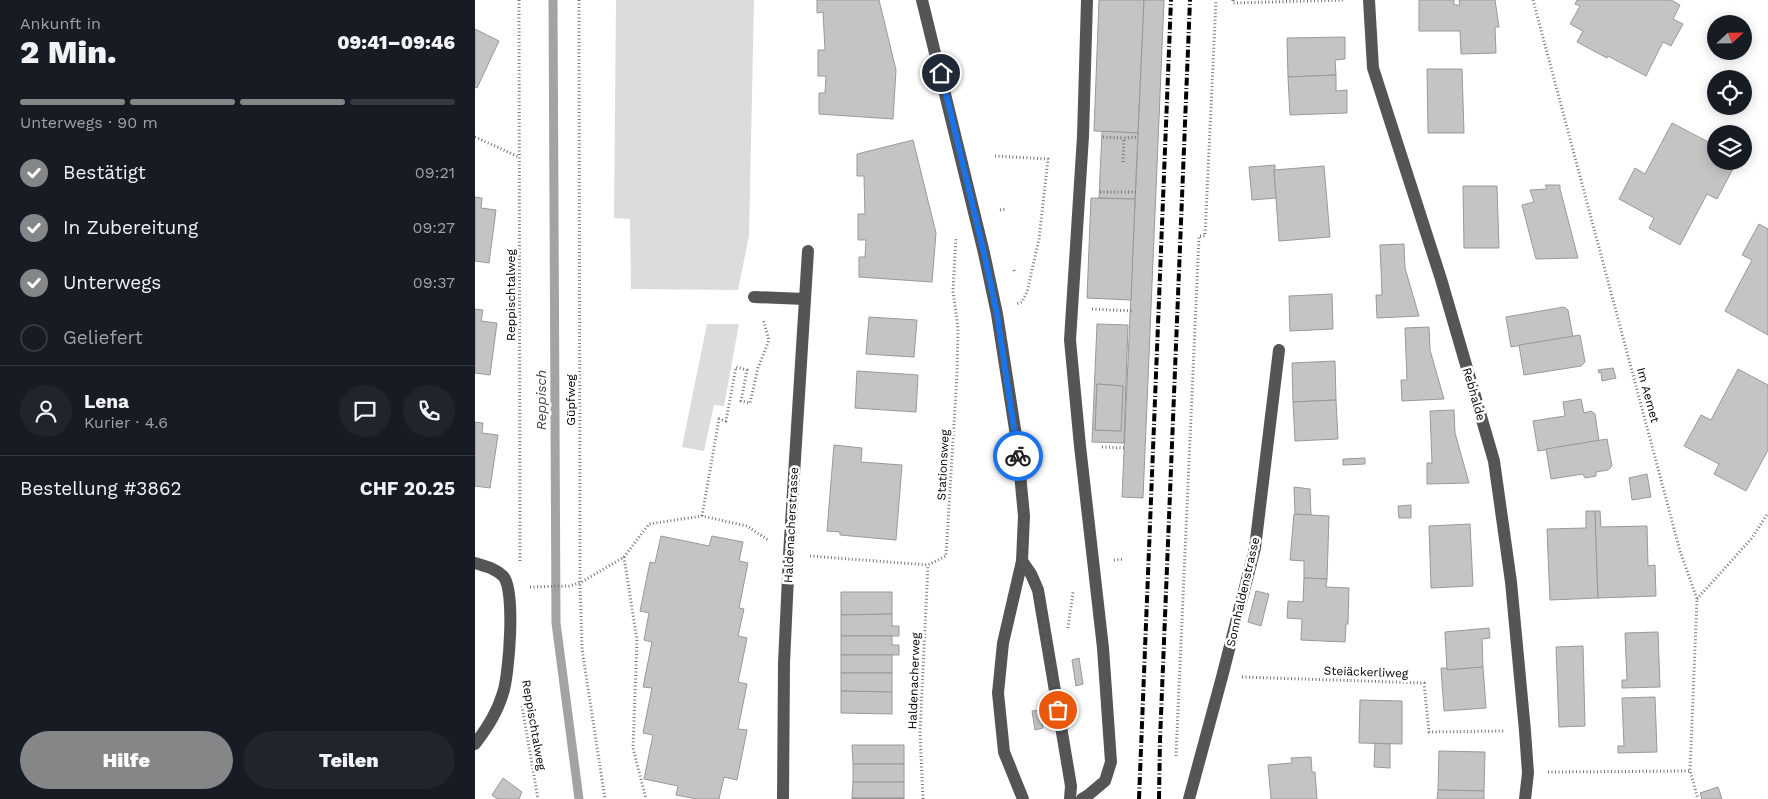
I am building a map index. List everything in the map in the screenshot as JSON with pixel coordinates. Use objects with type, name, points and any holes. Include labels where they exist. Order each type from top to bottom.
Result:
[{"type":"street","points":[[922,0],[982,243],[997,314],[1017,442],[1024,516],[1022,561],[1003,643],[998,693],[1004,752],[1023,799]]},
{"type":"street","points":[[1082,799],[1105,781],[1111,762],[1103,648],[1080,450],[1071,340],[1083,136],[1087,0]]},
{"type":"street","name":"Rebhalde","points":[[1369,0],[1373,68],[1441,279],[1494,461],[1511,582],[1525,731],[1528,773],[1525,799]]},
{"type":"street","name":"Haldenacherstrasse","points":[[783,799],[785,653],[808,251]]},
{"type":"street","points":[[759,297],[805,298]]},
{"type":"street","name":"Sonnhaldenstrasse","points":[[1189,799],[1255,548],[1279,350]]},
{"type":"street","points":[[1022,561],[1031,574],[1038,590],[1071,786],[1070,799]]},
{"type":"street","points":[[475,563],[493,568],[504,577],[509,588],[510,655],[503,693],[490,724],[475,744]]},
{"type":"path","name":"Reppischtalweg","points":[[509,588],[520,564],[519,0]]},
{"type":"path","name":"Güpfweg","points":[[579,0],[580,583],[582,649],[605,799]]},
{"type":"path","points":[[1176,760],[1199,236],[1205,236],[1216,0]]},
{"type":"path","points":[[1233,0],[1233,4],[1345,0]]},
{"type":"path","name":"Im Aemet","points":[[1533,0],[1681,550],[1697,599],[1690,771],[1697,799]]},
{"type":"path","points":[[475,137],[519,157]]},
{"type":"path","points":[[1111,137],[1138,137]]},
{"type":"path","points":[[1123,162],[1124,138]]},
{"type":"path","points":[[995,156],[1048,159],[1039,239],[1027,292],[1022,302],[1014,304]]},
{"type":"path","points":[[1097,192],[1135,192]]},
{"type":"path","points":[[1000,210],[1006,209]]},
{"type":"path","name":"Stationsweg","points":[[928,565],[946,556],[958,328],[953,291]]},
{"type":"path","points":[[702,516],[719,419],[726,421],[735,367],[747,370],[741,401],[750,403],[758,368],[769,340],[759,297]]},
{"type":"path","points":[[1072,309],[1131,311]]},
{"type":"path","points":[[1697,599],[1752,538],[1768,513]]},
{"type":"path","points":[[523,588],[569,586],[580,583],[625,557],[649,524],[702,516],[747,526]]},
{"type":"path","points":[[803,556],[928,565]]},
{"type":"path","points":[[625,557],[637,640],[633,748],[646,799]]},
{"type":"path","points":[[1113,560],[1124,559]]},
{"type":"path","name":"Haldenacherweg","points":[[923,799],[921,733],[928,565]]},
{"type":"path","points":[[1069,622],[1073,593]]},
{"type":"path","name":"Steiäckerliweg","points":[[1222,677],[1424,682],[1429,732],[1525,731]]},
{"type":"path","name":"Reppischtalweg","points":[[522,704],[538,799]]},
{"type":"path","points":[[1528,773],[1690,771]]},
{"type":"shaded area","points":[[616,0],[754,0],[749,236],[738,290],[631,289],[630,219],[614,218]]},
{"type":"shaded area","points":[[707,324],[739,324],[724,406],[714,405],[704,451],[682,447]]},
{"type":"building","points":[[817,0],[879,0],[896,70],[893,119],[819,114],[819,93],[825,93],[826,76],[818,76],[818,50],[825,50],[823,12],[817,13]]},
{"type":"building","points":[[1099,0],[1144,0],[1138,133],[1094,131]]},
{"type":"building","points":[[1144,0],[1164,0],[1143,498],[1122,497]]},
{"type":"building","points":[[1419,0],[1454,0],[1454,5],[1460,5],[1459,0],[1495,0],[1499,27],[1495,27],[1496,53],[1461,54],[1460,31],[1419,31]]},
{"type":"building","points":[[1577,0],[1671,0],[1680,5],[1673,19],[1683,24],[1671,46],[1663,42],[1646,76],[1577,42],[1583,31],[1570,24],[1580,6],[1575,4]]},
{"type":"building","points":[[475,29],[499,41],[477,88],[475,87]]},
{"type":"building","points":[[1345,37],[1345,59],[1335,60],[1336,75],[1288,77],[1287,38]]},
{"type":"building","points":[[1427,69],[1462,69],[1464,133],[1428,133]]},
{"type":"building","points":[[1336,75],[1336,91],[1347,90],[1347,113],[1290,115],[1288,77]]},
{"type":"building","points":[[1672,123],[1707,141],[1707,170],[1732,170],[1717,199],[1707,194],[1680,245],[1649,228],[1654,218],[1619,199],[1635,168],[1645,174]]},
{"type":"building","points":[[1102,131],[1138,133],[1135,199],[1099,198]]},
{"type":"building","points":[[913,140],[936,233],[932,282],[859,277],[859,257],[865,257],[866,240],[858,240],[858,214],[865,214],[864,176],[857,176],[857,154]]},
{"type":"building","points":[[1275,165],[1276,198],[1252,200],[1249,167]]},
{"type":"building","points":[[1324,166],[1330,237],[1279,241],[1274,170]]},
{"type":"building","points":[[1545,185],[1560,185],[1578,258],[1536,259],[1522,205],[1534,202],[1530,190],[1547,189]]},
{"type":"building","points":[[1463,186],[1497,186],[1499,248],[1464,248]]},
{"type":"building","points":[[475,197],[482,198],[481,208],[496,210],[489,263],[475,261]]},
{"type":"building","points":[[1091,198],[1135,199],[1131,300],[1087,298]]},
{"type":"building","points":[[1759,224],[1768,229],[1768,335],[1725,311],[1752,260],[1742,255]]},
{"type":"building","points":[[1404,244],[1405,268],[1419,316],[1377,318],[1376,295],[1382,295],[1380,245]]},
{"type":"building","points":[[1332,294],[1333,329],[1290,331],[1289,296]]},
{"type":"building","points":[[1564,307],[1568,310],[1573,337],[1511,347],[1506,317]]},
{"type":"building","points":[[475,309],[483,310],[481,321],[497,323],[490,375],[475,373]]},
{"type":"building","points":[[869,317],[917,320],[914,357],[866,354]]},
{"type":"building","points":[[1097,324],[1128,325],[1124,443],[1092,442]],"holes":[[[1097,384],[1123,386],[1121,431],[1095,430]]]},
{"type":"building","points":[[1429,327],[1430,350],[1444,399],[1402,401],[1401,380],[1407,380],[1405,328]]},
{"type":"building","points":[[1580,335],[1585,362],[1581,366],[1524,375],[1519,345]]},
{"type":"building","points":[[1335,361],[1336,400],[1293,402],[1292,363]]},
{"type":"building","points":[[1613,368],[1616,378],[1602,381],[1601,372],[1599,373],[1598,370]]},
{"type":"building","points":[[1738,369],[1768,385],[1768,450],[1746,491],[1714,474],[1719,464],[1684,446],[1701,415],[1711,420]]},
{"type":"building","points":[[857,371],[918,375],[916,412],[855,408]]},
{"type":"building","points":[[1097,384],[1123,386],[1121,431],[1095,430]]},
{"type":"building","points":[[1581,399],[1584,413],[1591,411],[1595,414],[1599,441],[1538,451],[1533,421],[1565,416],[1563,402]]},
{"type":"building","points":[[1336,400],[1338,439],[1295,441],[1293,402]]},
{"type":"building","points":[[1454,410],[1455,433],[1469,483],[1427,484],[1427,463],[1432,463],[1430,411]]},
{"type":"building","points":[[475,422],[483,423],[482,433],[498,435],[490,488],[475,486]]},
{"type":"building","points":[[1607,439],[1612,466],[1608,470],[1596,472],[1596,476],[1585,478],[1583,474],[1551,479],[1546,449]]},
{"type":"building","points":[[834,445],[862,448],[861,462],[902,465],[896,540],[840,535],[840,532],[827,531]]},
{"type":"building","points":[[1365,458],[1365,464],[1343,465],[1343,459]]},
{"type":"building","points":[[1647,474],[1651,497],[1632,500],[1629,478]]},
{"type":"building","points":[[1294,487],[1310,489],[1311,515],[1295,514]]},
{"type":"building","points":[[1411,505],[1411,518],[1399,518],[1398,506]]},
{"type":"building","points":[[1586,511],[1595,511],[1598,598],[1550,600],[1547,529],[1586,528]]},
{"type":"building","points":[[1595,511],[1600,511],[1601,527],[1647,526],[1648,566],[1655,565],[1656,596],[1598,598]]},
{"type":"building","points":[[1294,514],[1329,516],[1327,579],[1304,578],[1304,561],[1290,560]]},
{"type":"building","points":[[1470,524],[1473,586],[1431,588],[1429,526]]},
{"type":"building","points":[[661,536],[709,546],[712,536],[743,542],[739,561],[748,563],[739,608],[744,609],[738,636],[747,638],[738,682],[747,684],[738,729],[747,730],[737,780],[724,777],[719,799],[697,799],[676,795],[678,786],[644,779],[653,735],[643,733],[652,688],[643,687],[652,642],[644,640],[649,613],[640,611],[650,562],[655,563]]},
{"type":"building","points":[[1304,578],[1327,579],[1326,587],[1349,588],[1348,624],[1346,624],[1345,642],[1301,640],[1302,619],[1287,618],[1288,601],[1303,602]]},
{"type":"building","points":[[1256,591],[1269,594],[1261,626],[1248,622]]},
{"type":"building","points":[[841,592],[892,592],[892,614],[841,615]]},
{"type":"building","points":[[892,614],[892,626],[899,626],[899,636],[841,636],[841,615]]},
{"type":"building","points":[[1489,628],[1490,638],[1482,639],[1483,667],[1447,670],[1445,632]]},
{"type":"building","points":[[1658,632],[1660,687],[1622,688],[1622,680],[1627,680],[1625,633]]},
{"type":"building","points":[[841,636],[892,636],[892,645],[899,645],[899,655],[841,655]]},
{"type":"building","points":[[1583,646],[1585,726],[1559,727],[1556,647]]},
{"type":"building","points":[[841,655],[892,655],[892,673],[841,673]]},
{"type":"building","points":[[1079,658],[1083,684],[1076,686],[1072,660]]},
{"type":"building","points":[[1483,667],[1486,708],[1444,711],[1441,668],[1447,668],[1447,670]]},
{"type":"building","points":[[841,673],[892,673],[892,692],[841,691]]},
{"type":"building","points":[[841,691],[892,692],[892,714],[841,713]]},
{"type":"building","points":[[1655,697],[1657,752],[1618,753],[1618,746],[1624,746],[1622,698]]},
{"type":"building","points":[[1360,700],[1402,701],[1402,744],[1359,743]]},
{"type":"building","points":[[1040,710],[1043,728],[1035,730],[1032,711]]},
{"type":"building","points":[[1375,743],[1390,744],[1390,768],[1374,767]]},
{"type":"building","points":[[852,745],[904,745],[904,764],[853,764]]},
{"type":"building","points":[[1439,751],[1485,752],[1484,791],[1438,790]]},
{"type":"building","points":[[1311,757],[1312,772],[1315,772],[1317,799],[1271,799],[1268,765],[1292,763],[1291,758]]},
{"type":"building","points":[[853,764],[904,764],[904,782],[853,782]]},
{"type":"building","points":[[503,778],[522,792],[519,799],[497,799],[492,795]]},
{"type":"building","points":[[853,782],[904,782],[904,798],[852,798]]},
{"type":"building","points":[[1718,787],[1722,799],[1702,799],[1700,793]]},
{"type":"building","points":[[1438,790],[1484,791],[1484,799],[1437,799]]},
{"type":"building","points":[[904,798],[904,799],[852,799]]},
{"type":"waterway","name":"Reppisch","points":[[553,0],[556,623],[579,799]]},
{"type":"railway","points":[[1139,799],[1171,0]]},
{"type":"railway","points":[[1159,799],[1190,0]]},
{"type":"way so far","points":[[1018,456],[1024,516],[1022,561],[1031,574],[1038,590],[1058,710]]},
{"type":"route","points":[[941,73],[997,314],[1018,456]]}]
